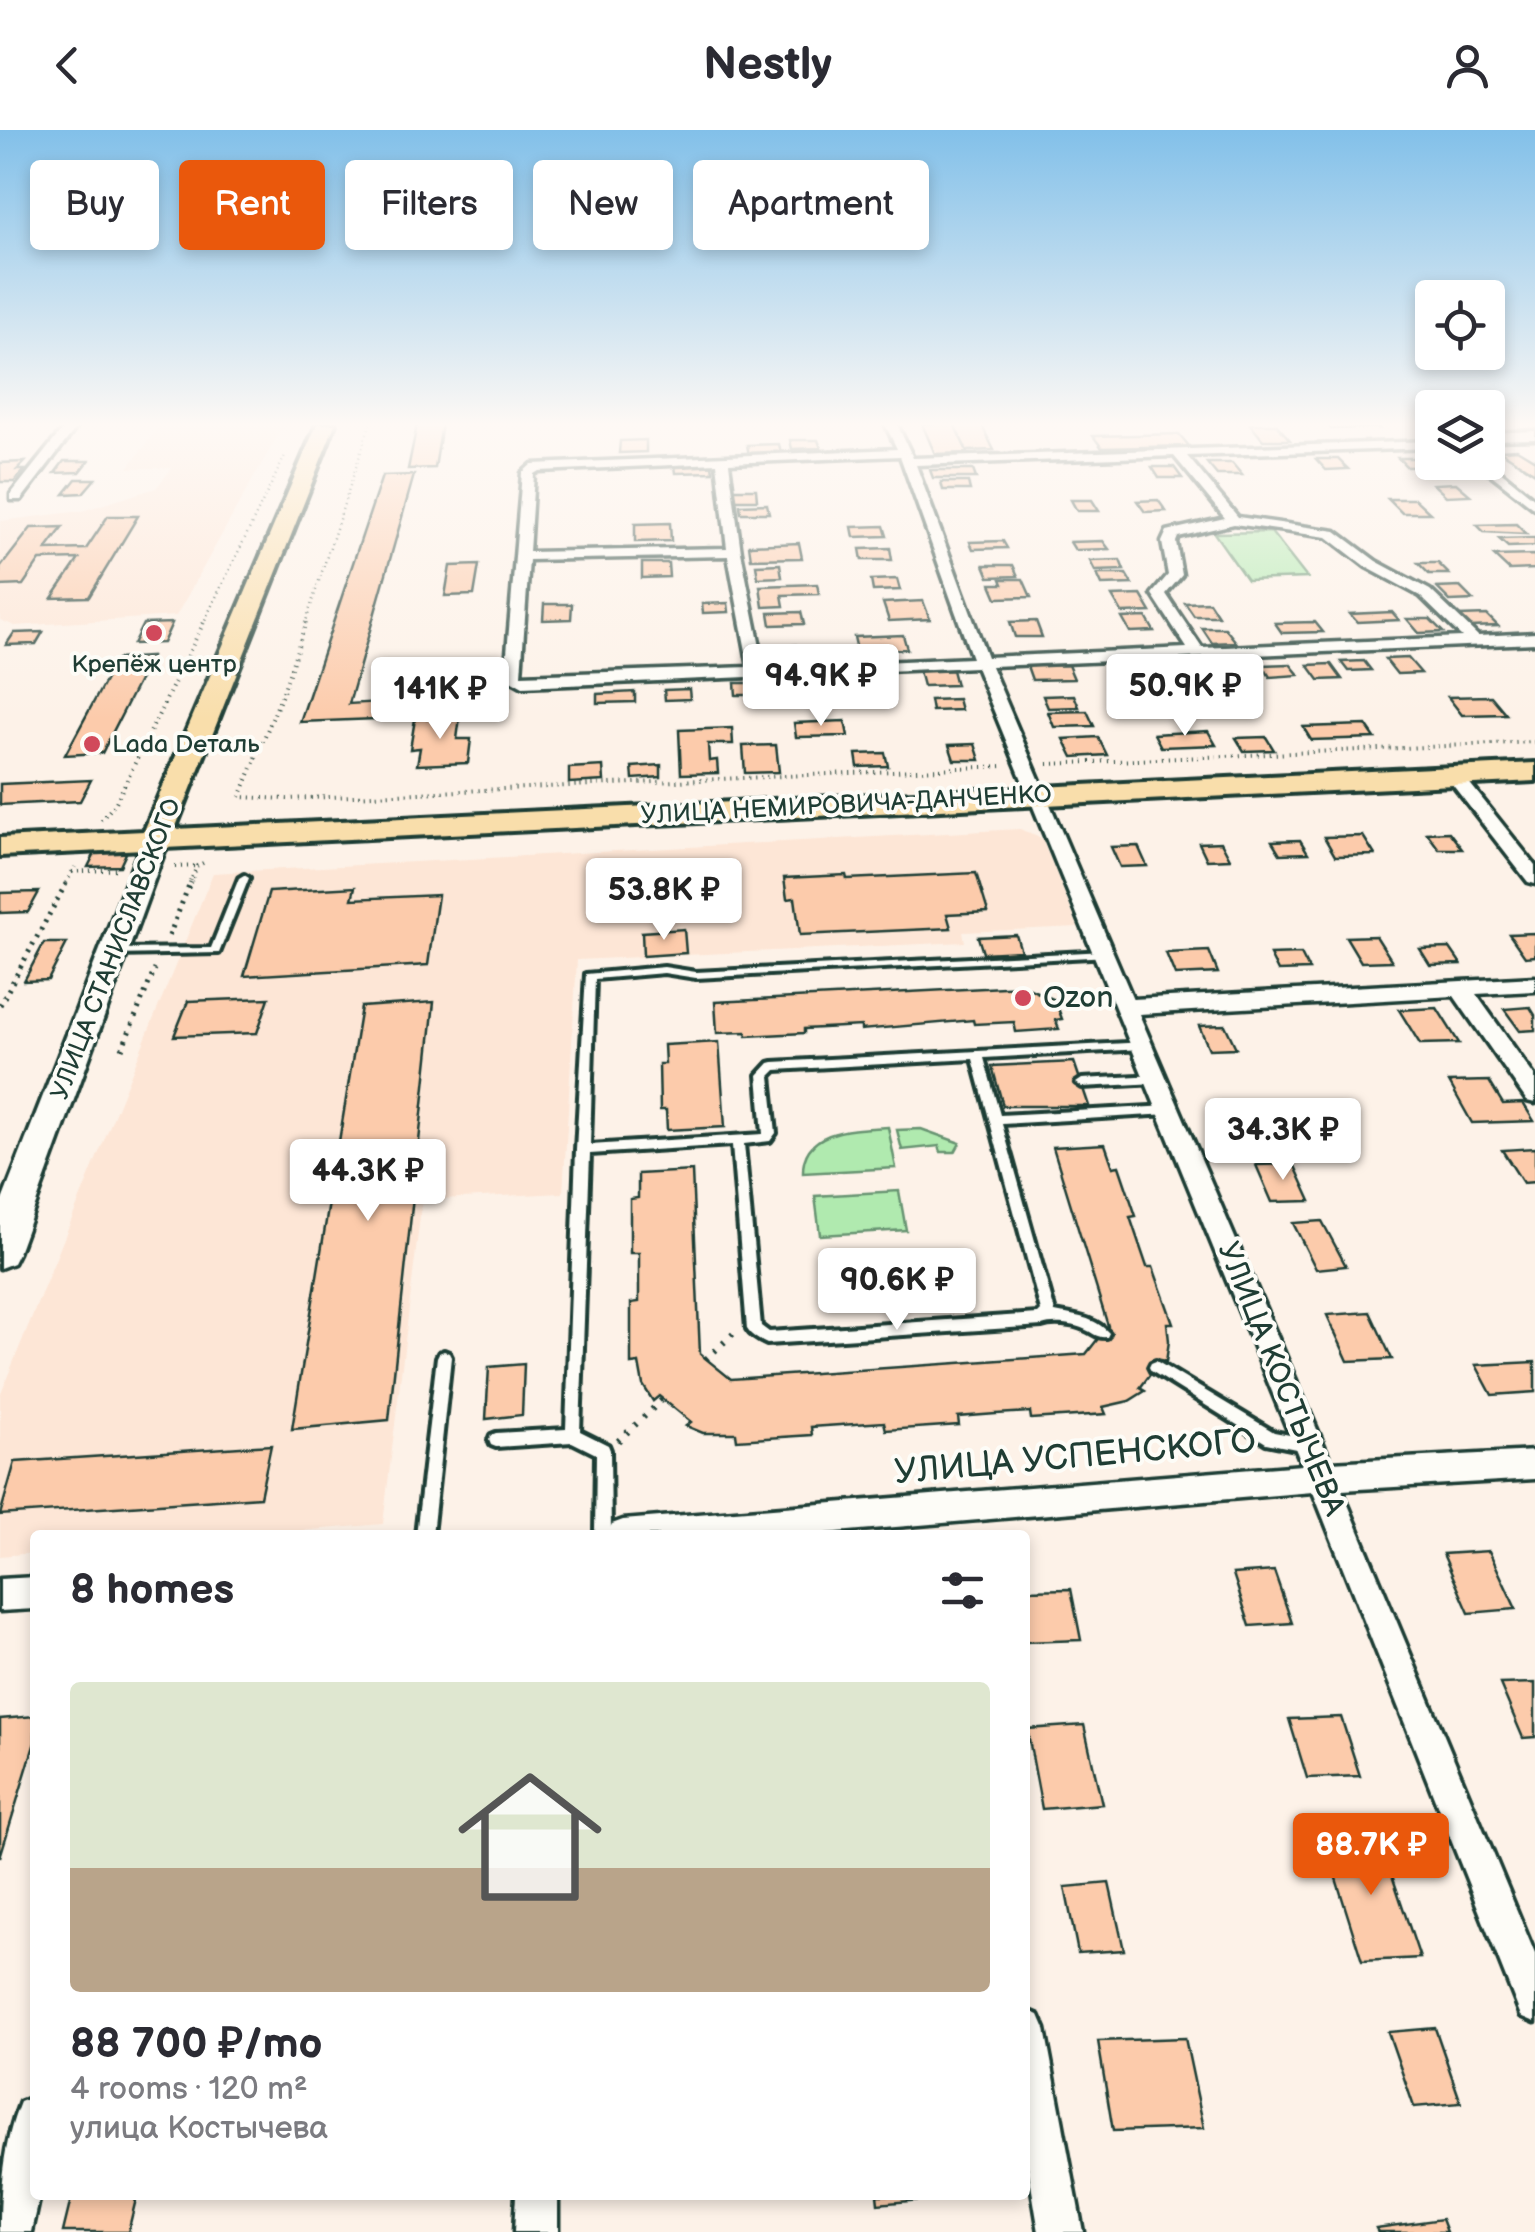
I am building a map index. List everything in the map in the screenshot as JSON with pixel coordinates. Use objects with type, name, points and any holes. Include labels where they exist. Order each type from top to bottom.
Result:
[{"type":"main road","name":"УЛИЦА СТАНИСЛАВСКОГО","points":[[156,839],[286,522]]},
{"type":"main road","name":"УЛИЦА НЕМИРОВИЧА-ДАНЧЕНКО","points":[[0,847],[1535,772]]},
{"type":"street","points":[[524,522],[513,677],[523,682],[1535,638]]},
{"type":"street","points":[[730,522],[757,670]]},
{"type":"street","name":"УЛИЦА КОСТЫЧЕВА","points":[[930,522],[981,661],[1322,1477],[1535,2002]]},
{"type":"street","points":[[1198,653],[1159,594],[1174,575],[1169,542],[1172,534],[1222,522]]},
{"type":"street","points":[[1249,522],[1331,534],[1372,564],[1425,593],[1475,641]]},
{"type":"street","points":[[521,556],[734,552]]},
{"type":"street","points":[[1454,775],[1535,878]]},
{"type":"street","name":"УЛИЦА СТАНИСЛАВСКОГО","points":[[0,1254],[156,839]]},
{"type":"street","points":[[1127,1007],[1535,984]]},
{"type":"street","points":[[1460,988],[1535,1095]]},
{"type":"street","name":"УЛИЦА УСПЕНСКОГО","points":[[743,1530],[935,1522],[1322,1477],[1535,1465]]},
{"type":"street","points":[[0,1595],[30,1593]]},
{"type":"street","points":[[1030,2058],[1061,2232]]},
{"type":"street","points":[[10,2232],[30,2140]]},
{"type":"street","points":[[536,2232],[537,2200]]},
{"type":"lane","points":[[114,952],[216,951],[244,878]]},
{"type":"lane","points":[[573,1435],[590,976],[1105,954]]},
{"type":"lane","points":[[582,1150],[760,1140],[770,1133],[764,1074],[773,1066],[1142,1044]]},
{"type":"lane","points":[[978,1054],[1048,1317]]},
{"type":"lane","points":[[1082,1084],[1157,1079]]},
{"type":"lane","points":[[996,1120],[1169,1110]]},
{"type":"lane","points":[[738,1141],[754,1329],[767,1338],[1048,1317],[1086,1323],[1102,1333]]},
{"type":"lane","points":[[425,1530],[444,1357]]},
{"type":"lane","points":[[1156,1367],[1271,1438],[1308,1444]]},
{"type":"lane","points":[[496,1440],[573,1435],[600,1447],[604,1454],[602,1530]]},
{"type":"path","points":[[115,804],[252,522]]},
{"type":"path","points":[[338,522],[283,692],[240,797],[306,798],[1535,742]]},
{"type":"path","points":[[122,1050],[197,866],[210,859]]},
{"type":"path","points":[[0,1005],[76,864],[58,864]]},
{"type":"path","points":[[706,1359],[733,1334],[754,1329]]},
{"type":"path","points":[[604,1454],[663,1399]]},
{"type":"shaded area","points":[[0,522],[229,522],[176,616],[15,626],[0,620]]},
{"type":"shaded area","points":[[1020,829],[1042,839],[1078,927],[963,932],[965,942],[577,960],[563,1193],[422,1200],[383,1524],[312,1530],[30,1530],[30,1553],[0,1556],[0,1395],[213,873]]},
{"type":"green space","points":[[1271,532],[1307,578],[1247,580],[1214,533]]},
{"type":"green space","points":[[888,1127],[896,1168],[803,1173],[805,1158],[821,1139],[846,1131]]},
{"type":"green space","points":[[921,1129],[960,1143],[955,1152],[941,1152],[939,1146],[902,1150],[897,1130]]},
{"type":"green space","points":[[899,1191],[906,1230],[820,1235],[815,1196]]},
{"type":"building","points":[[104,522],[134,522],[89,597],[52,598],[79,559],[40,560],[23,585],[0,586],[0,568],[31,528],[63,527],[46,550],[86,549]]},
{"type":"building","points":[[367,522],[401,522],[349,704],[380,702],[376,719],[300,722]]},
{"type":"building","points":[[670,523],[671,541],[635,542],[635,524]]},
{"type":"building","points":[[1516,524],[1526,534],[1484,532],[1477,525]]},
{"type":"building","points":[[884,526],[887,536],[854,537],[852,527]]},
{"type":"building","points":[[1535,538],[1535,546],[1508,547],[1499,539]]},
{"type":"building","points":[[1003,541],[1007,548],[973,549],[970,542]]},
{"type":"building","points":[[1103,541],[1109,549],[1075,550],[1070,542]]},
{"type":"building","points":[[799,543],[802,558],[751,559],[749,545]]},
{"type":"building","points":[[890,548],[892,560],[862,560],[860,549]]},
{"type":"building","points":[[1535,555],[1535,569],[1509,570],[1494,556]]},
{"type":"building","points":[[1120,560],[1124,570],[1095,571],[1090,561]]},
{"type":"building","points":[[642,563],[668,563],[669,577],[642,578]]},
{"type":"building","points":[[1418,563],[1438,563],[1449,574],[1429,574]]},
{"type":"building","points":[[780,564],[782,577],[758,578],[756,565]]},
{"type":"building","points":[[479,565],[474,595],[445,596],[450,566]]},
{"type":"building","points":[[984,565],[1013,565],[1018,576],[989,577]]},
{"type":"building","points":[[1097,574],[1126,574],[1132,584],[1102,585]]},
{"type":"building","points":[[897,579],[900,590],[873,591],[871,580]]},
{"type":"building","points":[[1001,579],[1023,579],[1031,597],[997,598],[991,584],[1003,584]]},
{"type":"building","points":[[817,584],[819,594],[782,595],[784,606],[763,607],[760,586]]},
{"type":"building","points":[[1460,587],[1473,600],[1450,601],[1437,588]]},
{"type":"building","points":[[1141,595],[1151,612],[1122,613],[1112,596]]},
{"type":"building","points":[[923,601],[930,619],[889,621],[883,603]]},
{"type":"building","points":[[1209,602],[1218,616],[1194,616],[1185,603]]},
{"type":"building","points":[[728,603],[729,612],[703,613],[702,604]]},
{"type":"building","points":[[544,604],[572,604],[571,619],[543,620]]},
{"type":"building","points":[[801,612],[804,624],[771,625],[769,613]]},
{"type":"building","points":[[1392,612],[1399,620],[1357,622],[1350,614]]},
{"type":"building","points":[[1487,615],[1498,626],[1469,627],[1459,616]]},
{"type":"building","points":[[1146,617],[1154,631],[1130,632],[1122,618]]},
{"type":"building","points":[[1407,619],[1430,619],[1443,632],[1419,633]]},
{"type":"building","points":[[1036,621],[1042,637],[1015,637],[1010,622]]},
{"type":"building","points":[[1315,622],[1323,632],[1282,633],[1275,623]]},
{"type":"building","points":[[172,623],[163,643],[133,644],[143,624]]},
{"type":"building","points":[[1202,628],[1225,628],[1236,642],[1212,643]]},
{"type":"building","points":[[43,632],[36,644],[6,645],[14,633]]},
{"type":"building","points":[[903,635],[907,649],[857,650],[854,637]]},
{"type":"building","points":[[796,645],[799,659],[774,660],[772,646]]},
{"type":"building","points":[[151,657],[102,753],[65,755],[117,659]]},
{"type":"building","points":[[1408,658],[1421,673],[1397,674],[1385,659]]},
{"type":"building","points":[[1364,661],[1371,670],[1348,671],[1341,662]]},
{"type":"building","points":[[1290,664],[1299,675],[1270,677],[1262,665]]},
{"type":"building","points":[[1331,664],[1342,679],[1319,680],[1308,665]]},
{"type":"building","points":[[1068,665],[1074,679],[1032,680],[1027,666]]},
{"type":"building","points":[[1241,665],[1249,676],[1219,677],[1212,666]]},
{"type":"building","points":[[1126,666],[1133,679],[1112,680],[1105,667]]},
{"type":"building","points":[[1145,667],[1175,667],[1182,679],[1151,680]]},
{"type":"building","points":[[952,670],[956,685],[923,686],[919,671]]},
{"type":"building","points":[[793,677],[817,677],[819,686],[795,687]]},
{"type":"building","points":[[735,683],[754,683],[756,695],[736,695]]},
{"type":"building","points":[[689,689],[690,699],[665,700],[664,690]]},
{"type":"building","points":[[635,692],[635,702],[597,703],[597,694]]},
{"type":"building","points":[[1074,695],[1079,707],[1048,708],[1043,696]]},
{"type":"building","points":[[1491,696],[1506,714],[1462,715],[1448,697]]},
{"type":"building","points":[[958,699],[961,710],[932,711],[930,700]]},
{"type":"building","points":[[1087,711],[1094,726],[1054,727],[1048,712]]},
{"type":"building","points":[[460,717],[457,739],[471,739],[468,763],[417,765],[420,748],[410,749],[415,719]]},
{"type":"building","points":[[845,721],[848,736],[796,737],[794,723]]},
{"type":"building","points":[[1366,725],[1375,738],[1311,740],[1303,727]]},
{"type":"building","points":[[732,728],[733,744],[708,744],[709,761],[717,760],[718,773],[681,774],[679,730]]},
{"type":"building","points":[[1208,731],[1216,745],[1161,747],[1154,734]]},
{"type":"building","points":[[1098,737],[1107,755],[1073,757],[1064,739]]},
{"type":"building","points":[[1266,737],[1274,750],[1244,751],[1236,738]]},
{"type":"building","points":[[975,744],[980,760],[954,760],[949,745]]},
{"type":"building","points":[[776,745],[779,772],[745,773],[743,746]]},
{"type":"building","points":[[885,753],[888,766],[858,767],[856,754]]},
{"type":"building","points":[[661,765],[661,777],[633,779],[632,767]]},
{"type":"building","points":[[603,766],[604,781],[569,783],[569,768]]},
{"type":"building","points":[[91,780],[80,801],[0,805],[0,784]]},
{"type":"building","points":[[1449,832],[1462,849],[1439,849],[1427,833]]},
{"type":"building","points":[[1363,836],[1375,855],[1335,856],[1324,837]]},
{"type":"building","points":[[1300,840],[1308,853],[1280,854],[1272,841]]},
{"type":"building","points":[[1221,842],[1230,859],[1207,860],[1199,843]]},
{"type":"building","points":[[1138,846],[1147,866],[1120,867],[1111,847]]},
{"type":"building","points":[[127,851],[120,866],[88,867],[95,853]]},
{"type":"building","points":[[976,873],[988,912],[947,914],[951,928],[800,935],[795,898],[787,899],[784,878],[846,875],[847,879]]},
{"type":"building","points":[[355,887],[352,899],[438,895],[428,965],[244,976],[269,892]]},
{"type":"building","points":[[39,892],[28,912],[0,913],[0,893]]},
{"type":"building","points":[[684,929],[686,953],[643,956],[642,932]]},
{"type":"building","points":[[1535,933],[1535,956],[1525,957],[1509,934]]},
{"type":"building","points":[[1016,935],[1021,951],[983,953],[978,937]]},
{"type":"building","points":[[1376,936],[1392,961],[1361,962],[1346,937]]},
{"type":"building","points":[[44,943],[67,943],[48,980],[24,981]]},
{"type":"building","points":[[1450,948],[1461,964],[1430,965],[1420,949]]},
{"type":"building","points":[[1209,951],[1218,973],[1175,975],[1166,953]]},
{"type":"building","points":[[1301,954],[1309,970],[1278,971],[1270,955]]},
{"type":"building","points":[[1023,986],[1055,1000],[1062,1019],[1055,1020],[1059,1029],[1016,1032],[1014,1022],[974,1024],[973,1020],[747,1036],[746,1032],[717,1033],[715,1002]]},
{"type":"building","points":[[269,998],[257,1033],[174,1036],[188,1001]]},
{"type":"building","points":[[434,1002],[389,1420],[292,1429],[361,1007]]},
{"type":"building","points":[[1530,1007],[1535,1015],[1535,1030],[1520,1031],[1504,1009]]},
{"type":"building","points":[[1437,1008],[1459,1043],[1420,1044],[1399,1010]]},
{"type":"building","points":[[1225,1025],[1236,1048],[1209,1049],[1199,1026]]},
{"type":"building","points":[[719,1042],[725,1127],[667,1130],[666,1110],[660,1110],[659,1064],[665,1064],[664,1045]]},
{"type":"building","points":[[1074,1062],[1089,1106],[1003,1106],[992,1066]]},
{"type":"building","points":[[1489,1081],[1503,1104],[1523,1103],[1534,1121],[1472,1123],[1449,1082]]},
{"type":"building","points":[[1257,1104],[1269,1130],[1241,1132],[1230,1105]]},
{"type":"building","points":[[1105,1144],[1113,1167],[1119,1166],[1136,1216],[1130,1217],[1147,1267],[1153,1267],[1173,1323],[1167,1323],[1166,1362],[1161,1360],[1140,1388],[1145,1391],[1129,1401],[1103,1407],[1106,1414],[1031,1419],[1030,1412],[996,1414],[958,1417],[959,1425],[886,1430],[884,1422],[811,1427],[812,1435],[737,1440],[736,1433],[703,1433],[686,1426],[691,1422],[659,1396],[653,1401],[643,1385],[639,1363],[631,1364],[631,1303],[639,1302],[639,1253],[630,1253],[630,1199],[638,1198],[638,1174],[692,1171],[700,1354],[731,1379],[1086,1354],[1108,1326],[1053,1147]]},
{"type":"building","points":[[1535,1148],[1535,1182],[1523,1183],[1502,1150]]},
{"type":"building","points":[[1294,1164],[1311,1201],[1272,1202],[1256,1165]]},
{"type":"building","points":[[1322,1221],[1346,1266],[1316,1269],[1293,1223]]},
{"type":"building","points":[[1370,1312],[1392,1359],[1348,1361],[1327,1315]]},
{"type":"building","points":[[1535,1362],[1535,1392],[1492,1395],[1476,1365]]},
{"type":"building","points":[[524,1364],[522,1415],[486,1419],[489,1367]]},
{"type":"building","points":[[271,1445],[260,1497],[0,1515],[15,1462]]},
{"type":"building","points":[[1489,1551],[1516,1609],[1469,1613],[1443,1554]]},
{"type":"building","points":[[1274,1571],[1292,1623],[1250,1626],[1233,1574]]},
{"type":"building","points":[[1071,1589],[1081,1640],[1030,1642],[1030,1590]]},
{"type":"building","points":[[1535,1683],[1535,1737],[1523,1738],[1500,1684]]},
{"type":"building","points":[[30,1716],[30,1758],[0,1857],[0,1719]]},
{"type":"building","points":[[1341,1717],[1360,1776],[1307,1778],[1289,1719]]},
{"type":"building","points":[[1084,1725],[1102,1804],[1042,1809],[1030,1729]]},
{"type":"building","points":[[1378,1834],[1420,1958],[1362,1961],[1323,1837]]},
{"type":"building","points":[[1109,1883],[1124,1950],[1078,1953],[1065,1887]]},
{"type":"building","points":[[1435,2028],[1461,2103],[1414,2107],[1388,2032]]},
{"type":"building","points":[[1185,2038],[1204,2128],[1113,2131],[1098,2041]]},
{"type":"building","points":[[71,2200],[136,2200],[128,2232],[63,2232]]},
{"type":"building","points":[[878,2200],[921,2200],[878,2204]]},
{"type":"building","points":[[1442,2219],[1447,2232],[1378,2232],[1376,2228]]},
{"type":"place","name":"Крепёж центр","points":[[154,633]]},
{"type":"place","name":"Lada Dеталь","points":[[92,744]]},
{"type":"place","name":"Ozon","points":[[1023,998]]}]
